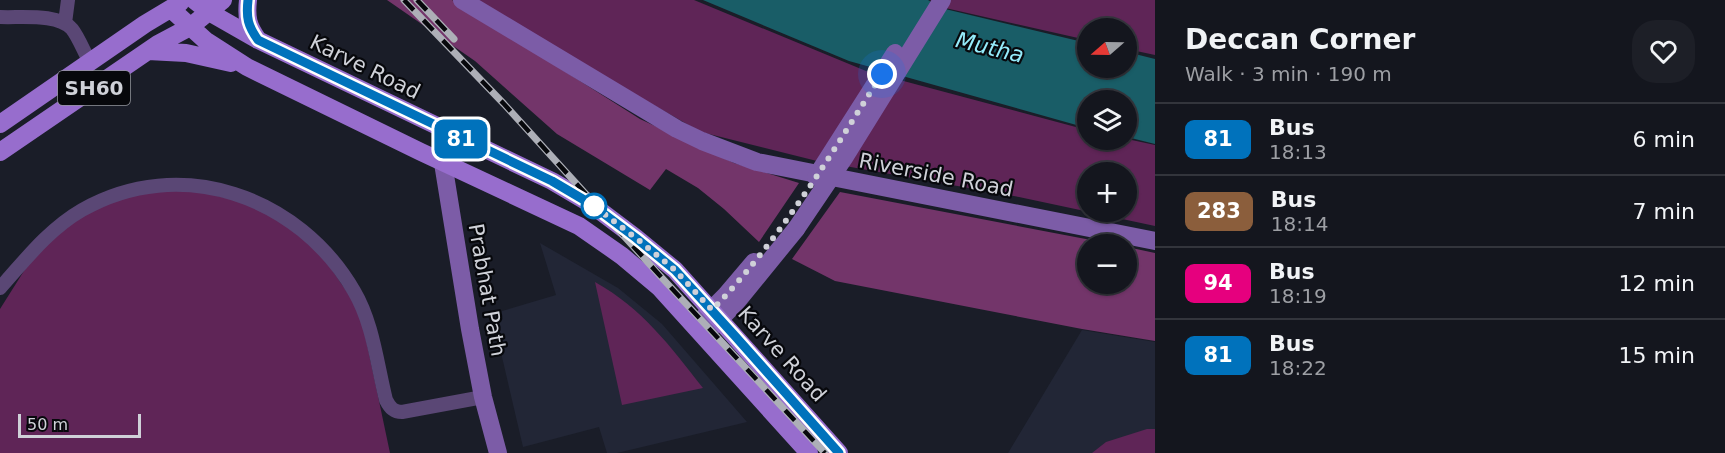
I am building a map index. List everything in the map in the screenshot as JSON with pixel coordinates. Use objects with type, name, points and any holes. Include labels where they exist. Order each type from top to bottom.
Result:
[{"type":"main road","name":"Karve Road","points":[[194,0],[209,12],[258,40],[454,136],[552,181],[591,204],[675,270],[839,453]]},
{"type":"main road","points":[[209,12],[223,0]]},
{"type":"main road","points":[[248,0],[247,13],[250,28],[258,40]]},
{"type":"main road","name":"SH60","points":[[0,124],[145,24],[177,5],[190,27],[217,49],[247,68],[579,226],[622,256],[652,281],[699,330],[808,453]]},
{"type":"main road","name":"SH60","points":[[0,152],[148,51],[190,27],[209,12]]},
{"type":"main road","points":[[148,51],[186,53],[215,58],[247,68]]},
{"type":"street","points":[[65,23],[68,0]]},
{"type":"street","name":"Riverside Road","points":[[462,0],[677,129],[758,162],[1155,241]]},
{"type":"street","points":[[791,226],[824,166],[928,0]]},
{"type":"street","points":[[699,330],[716,315],[734,305],[844,158],[942,0]]},
{"type":"street","points":[[0,17],[56,19],[65,23],[73,31],[90,62]]},
{"type":"street","points":[[443,163],[454,136]]},
{"type":"street","name":"Prabhat Path","points":[[443,163],[470,329],[483,397],[498,453]]},
{"type":"street","points":[[0,288],[51,233],[98,202],[132,190],[159,186],[187,185],[224,190],[275,212],[305,233],[332,260],[354,291],[363,310],[386,400],[392,409],[402,412],[483,397]]},
{"type":"shaded area","points":[[387,0],[452,0],[640,119],[734,163],[799,183],[759,242],[698,188],[666,169],[650,190],[557,134],[475,61]]},
{"type":"shaded area","points":[[469,0],[694,0],[866,71],[1077,127],[1077,150],[1137,150],[1137,141],[1155,145],[1155,226],[1136,222],[1137,162],[1077,162],[1077,210],[817,161],[701,132]]},
{"type":"shaded area","points":[[930,0],[1155,0],[1155,55],[1137,51],[1137,18],[1077,18],[1077,38],[941,7]]},
{"type":"shaded area","points":[[187,188],[257,206],[317,248],[360,311],[390,453],[0,453],[0,309],[29,263],[41,249],[83,214],[133,194]]},
{"type":"shaded area","points":[[840,192],[1077,237],[1077,294],[1137,294],[1137,249],[1155,253],[1155,341],[835,281],[792,259]]},
{"type":"shaded area","points":[[540,243],[618,288],[662,324],[747,422],[617,453],[607,453],[599,427],[523,447],[492,314],[556,295]]},
{"type":"shaded area","points":[[595,282],[642,316],[703,388],[622,405]]},
{"type":"shaded area","points":[[1082,330],[1155,342],[1155,453],[1008,453]]},
{"type":"shaded area","points":[[1147,429],[1155,429],[1155,453],[1092,453],[1106,442]]},
{"type":"water","name":"Mutha","points":[[703,0],[928,0],[941,8],[1077,41],[1077,78],[1137,78],[1137,54],[1155,59],[1155,144],[1137,140],[1137,90],[1077,90],[1077,125],[849,61]]},
{"type":"railway","points":[[404,0],[504,104],[825,453]]},
{"type":"railway","points":[[417,0],[454,39]]},
{"type":"bus line","name":"81","points":[[248,0],[247,13],[250,28],[258,40],[454,136],[552,181],[591,204],[636,238],[675,270],[839,453]]},
{"type":"route","points":[[594,206],[591,204],[675,270],[712,310],[785,223],[882,74]]}]
